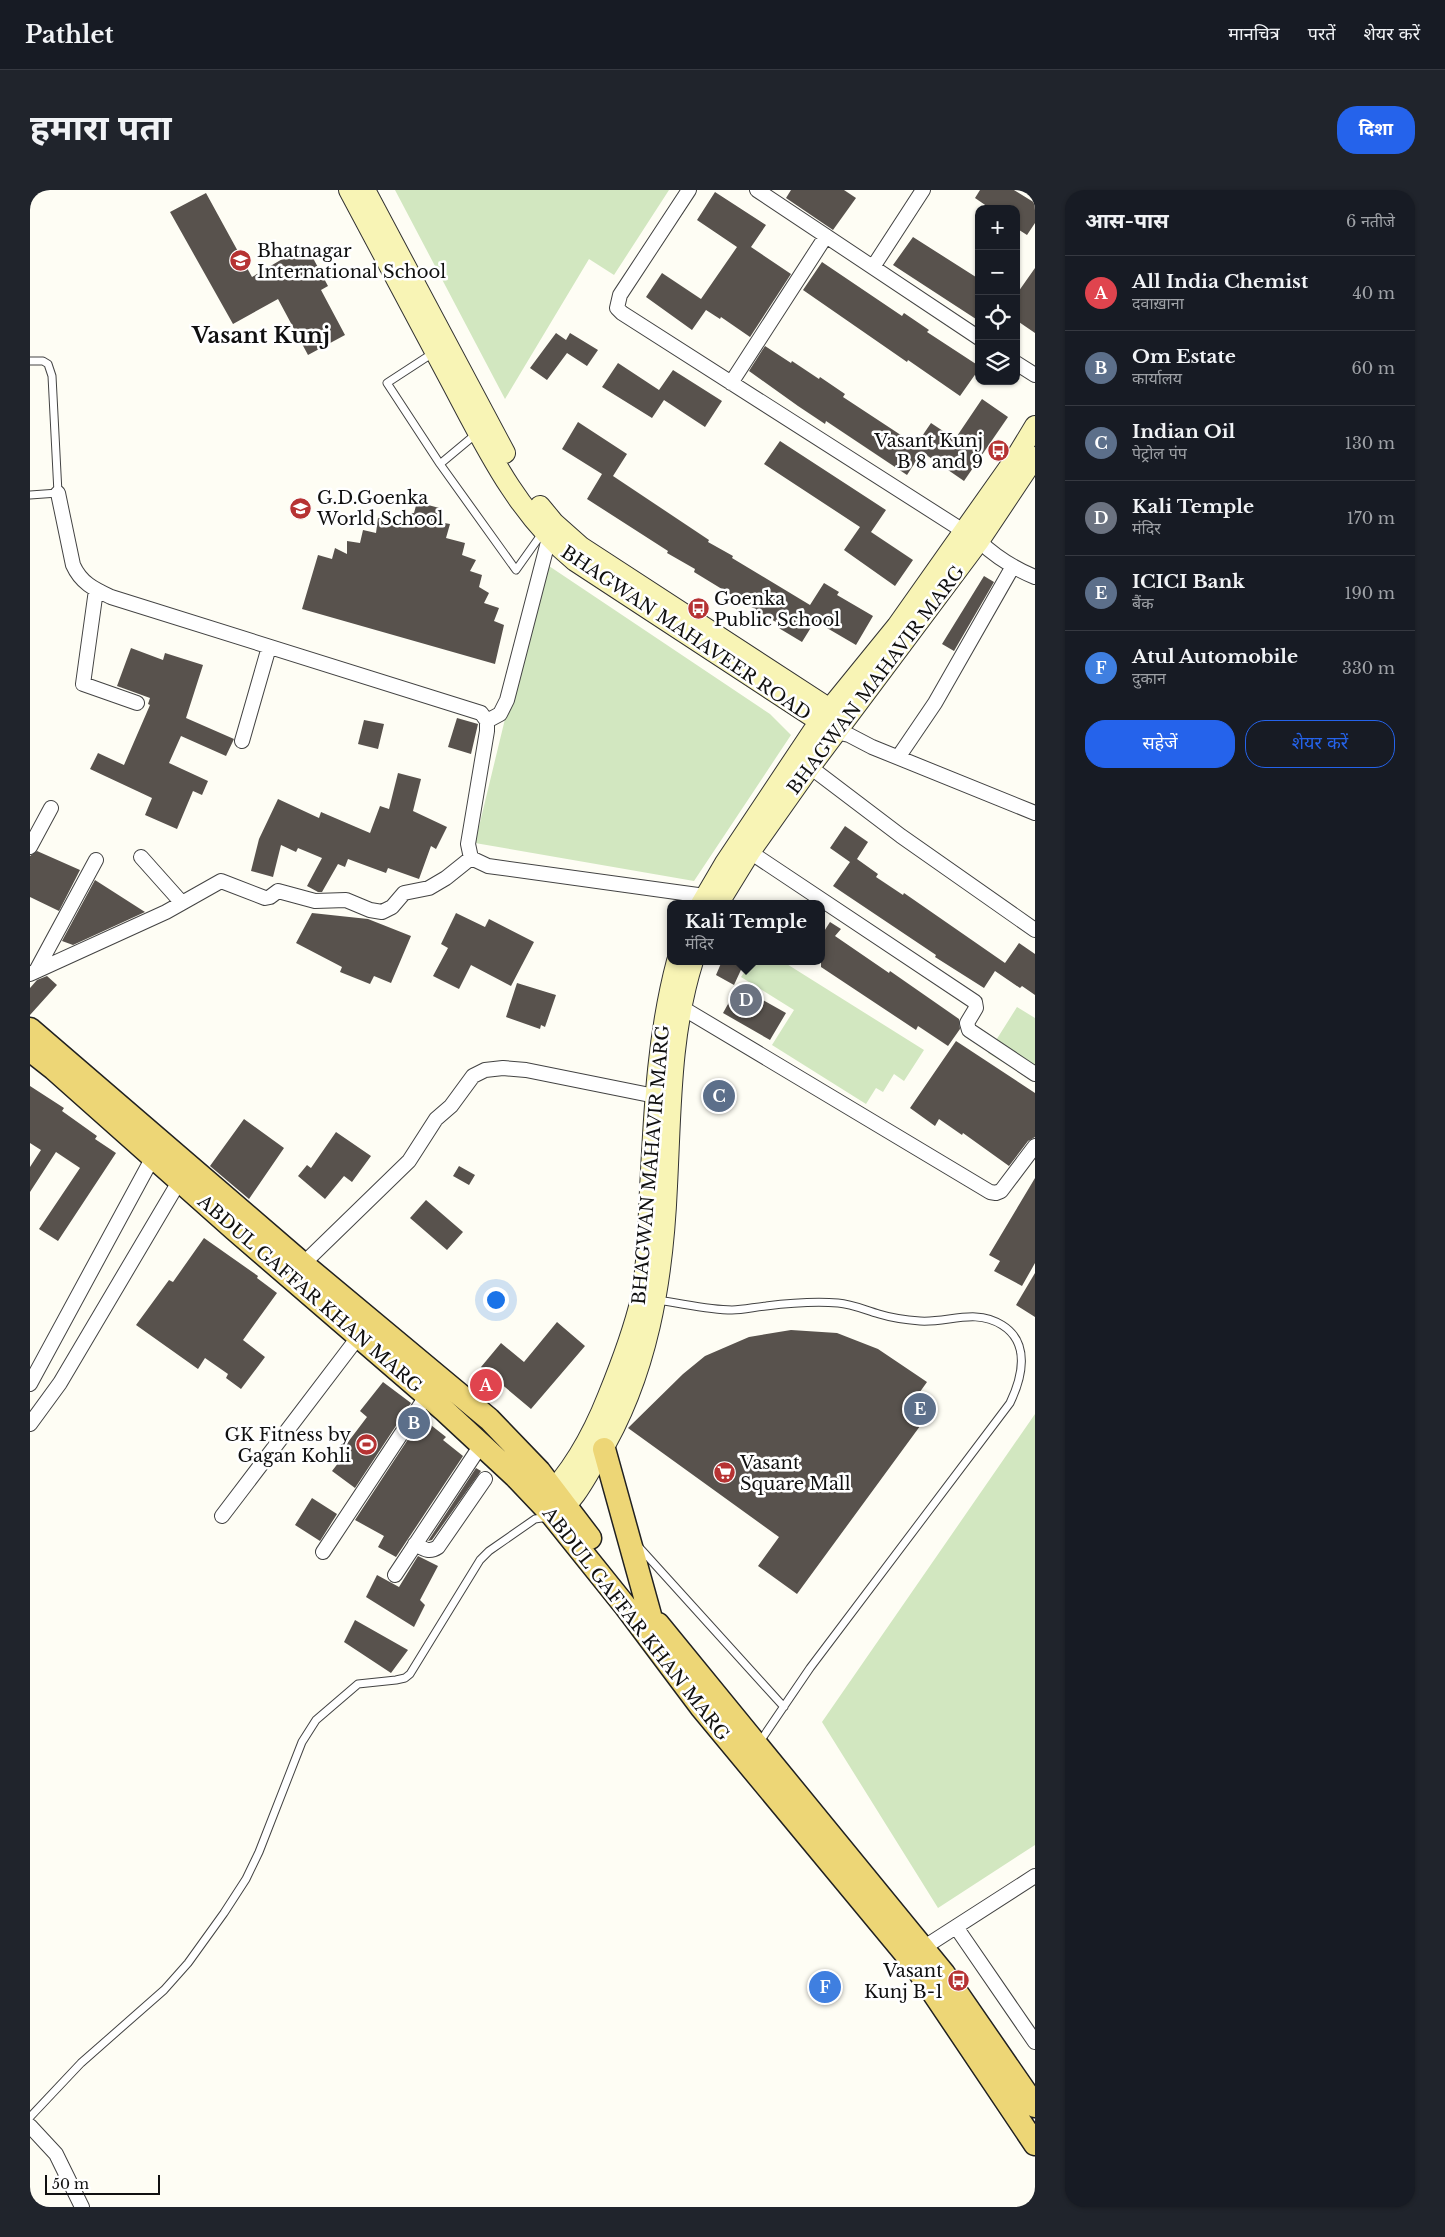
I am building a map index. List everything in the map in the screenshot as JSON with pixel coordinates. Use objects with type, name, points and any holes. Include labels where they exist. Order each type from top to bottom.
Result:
[{"type":"main road","name":"ABDUL GAFFAR KHAN MARG","points":[[30,1029],[303,1264],[490,1419],[550,1507],[707,1714],[914,1964],[1035,2144]]},
{"type":"main road","name":"ABDUL GAFFAR KHAN MARG","points":[[30,1050],[428,1395],[550,1507],[650,1615],[923,1948],[944,1974],[1035,2106]]},
{"type":"main road","points":[[604,1449],[650,1615]]},
{"type":"street","name":"BHAGWAN MAHAVEER ROAD","points":[[349,190],[478,432],[511,489],[546,534],[575,561],[832,720]]},
{"type":"street","name":"BHAGWAN MAHAVEER ROAD","points":[[365,190],[510,461],[533,498],[554,523],[582,547],[832,720]]},
{"type":"street","points":[[689,190],[620,295],[617,308],[970,536],[1012,568],[1035,577]]},
{"type":"street","points":[[757,190],[975,335]]},
{"type":"street","points":[[873,267],[923,190]]},
{"type":"street","points":[[731,383],[826,236]]},
{"type":"street","points":[[1020,366],[1035,375]]},
{"type":"street","name":"BHAGWAN MAHAVIR MARG","points":[[970,536],[1014,458],[1035,426]]},
{"type":"street","name":"BHAGWAN MAHAVIR MARG","points":[[709,900],[897,626],[1035,457]]},
{"type":"street","points":[[58,493],[73,565],[77,574],[84,583],[111,598],[481,713],[487,721],[468,844],[471,858]]},
{"type":"street","points":[[487,721],[500,714],[507,700],[546,534]]},
{"type":"street","points":[[899,756],[935,704],[1012,568]]},
{"type":"street","points":[[96,590],[83,684],[137,703]]},
{"type":"street","points":[[242,742],[269,646]]},
{"type":"street","name":"BHAGWAN MAHAVIR MARG","points":[[709,900],[750,852],[810,766],[832,720]]},
{"type":"street","points":[[832,720],[849,735],[872,747],[899,756],[1035,814]]},
{"type":"street","points":[[810,766],[901,836],[1035,930]]},
{"type":"street","points":[[30,847],[51,808]]},
{"type":"street","points":[[750,852],[822,900]]},
{"type":"street","points":[[142,857],[182,903]]},
{"type":"street","points":[[471,858],[488,866],[702,900]]},
{"type":"street","points":[[33,972],[182,903],[221,881],[265,898],[278,891],[315,901],[346,900],[370,910],[382,912],[392,907],[404,893],[429,888],[446,878],[471,858]]},
{"type":"street","points":[[33,972],[96,860]]},
{"type":"street","points":[[825,902],[975,1002],[976,1008],[967,1023],[969,1030],[1035,1074]]},
{"type":"street","name":"BHAGWAN MAHAVIR MARG","points":[[550,1507],[594,1430],[631,1338],[641,1298],[663,1095],[667,1000],[676,965]]},
{"type":"street","name":"BHAGWAN MAHAVIR MARG","points":[[550,1507],[604,1449],[633,1386],[656,1300],[666,1213],[663,1095],[674,1051],[681,1007],[692,965]]},
{"type":"street","points":[[681,1007],[990,1192],[996,1194],[1001,1191],[1035,1146]]},
{"type":"street","points":[[303,1264],[409,1160],[436,1120],[451,1106],[473,1076],[484,1070],[502,1068],[526,1070],[663,1095]]},
{"type":"street","points":[[30,1384],[36,1362],[153,1157]]},
{"type":"street","points":[[30,1424],[60,1384],[180,1180]]},
{"type":"street","points":[[222,1516],[359,1336]]},
{"type":"street","points":[[323,1552],[428,1395]]},
{"type":"street","points":[[395,1574],[481,1445]]},
{"type":"street","points":[[415,1544],[425,1550],[433,1550],[438,1547],[485,1479]]},
{"type":"street","points":[[923,1948],[1035,1876]]},
{"type":"street","points":[[956,1927],[1035,2042]]},
{"type":"street","points":[[30,2126],[56,2154],[82,2207]]},
{"type":"lane","points":[[435,352],[387,383],[440,464],[516,570],[546,534]]},
{"type":"lane","points":[[30,361],[43,361],[48,364],[52,376],[58,493],[30,495]]},
{"type":"lane","points":[[440,464],[478,432]]},
{"type":"lane","points":[[656,1300],[732,1310],[787,1303],[839,1303],[880,1314],[920,1321],[980,1316],[1009,1330],[1018,1343],[1021,1352],[1022,1371],[1019,1386],[1010,1403],[810,1668],[757,1746]]},
{"type":"lane","points":[[30,2117],[81,2062],[164,1990],[188,1963],[224,1913],[259,1852],[302,1742],[316,1720],[358,1684],[396,1680],[405,1678],[410,1674],[480,1560],[494,1547],[550,1507]]},
{"type":"lane","points":[[626,1532],[784,1706]]},
{"type":"green space","points":[[395,190],[669,190],[614,275],[589,259],[505,399]]},
{"type":"green space","points":[[543,562],[770,714],[791,735],[694,881],[475,843]]},
{"type":"green space","points":[[749,965],[788,965],[924,1050],[904,1081],[894,1074],[883,1092],[876,1088],[866,1104],[772,1045],[794,1010],[741,977]]},
{"type":"green space","points":[[1017,1007],[1035,1018],[1035,1082],[988,1053]]},
{"type":"green space","points":[[1035,1414],[1035,1845],[938,1908],[822,1722]]},
{"type":"building","points":[[791,190],[844,190],[856,198],[833,230],[786,198]]},
{"type":"building","points":[[980,190],[1014,190],[1035,203],[1035,223],[1027,235],[1020,231],[1020,205],[985,205],[975,198]]},
{"type":"building","points":[[715,192],[766,225],[751,247],[791,274],[750,337],[721,317],[720,319],[706,310],[692,330],[646,297],[662,273],[701,299],[737,247],[697,220]]},
{"type":"building","points":[[206,193],[252,277],[306,245],[328,286],[321,290],[345,335],[308,355],[278,299],[233,324],[170,212]]},
{"type":"building","points":[[913,237],[975,276],[975,318],[893,265]]},
{"type":"building","points":[[822,262],[902,316],[904,313],[929,330],[927,332],[975,363],[975,375],[960,396],[803,290]]},
{"type":"building","points":[[1035,268],[1035,333],[1020,323],[1020,289]]},
{"type":"building","points":[[556,333],[566,340],[570,333],[598,350],[587,366],[567,353],[547,380],[530,368]]},
{"type":"building","points":[[765,346],[819,379],[820,377],[845,394],[843,397],[916,445],[931,423],[955,439],[982,399],[1008,417],[964,481],[922,452],[907,475],[826,421],[825,424],[749,371]]},
{"type":"building","points":[[618,363],[659,390],[673,370],[722,401],[705,427],[664,400],[652,418],[602,387]]},
{"type":"building","points":[[578,422],[627,454],[613,476],[709,540],[708,542],[733,556],[732,558],[810,605],[824,583],[839,592],[837,595],[873,616],[856,645],[815,621],[802,642],[777,627],[779,624],[694,572],[695,569],[667,553],[668,551],[587,499],[602,474],[562,449]]},
{"type":"building","points":[[780,441],[886,510],[871,532],[913,560],[895,586],[844,550],[860,527],[764,464]]},
{"type":"building","points":[[417,502],[443,509],[439,522],[450,524],[446,538],[465,543],[462,555],[476,560],[470,571],[482,575],[479,587],[489,593],[484,603],[499,608],[494,621],[504,625],[495,664],[302,609],[318,555],[332,559],[335,548],[347,554],[347,541],[360,543],[363,530],[376,533],[378,518],[402,525],[406,513],[414,513]]},
{"type":"building","points":[[984,576],[994,582],[954,651],[942,644]]},
{"type":"building","points":[[131,648],[163,660],[165,653],[203,665],[186,718],[234,739],[226,756],[181,736],[169,763],[208,781],[202,795],[193,791],[177,829],[145,815],[152,798],[90,769],[98,753],[124,765],[150,705],[148,704],[150,698],[117,686]]},
{"type":"building","points":[[457,718],[478,724],[471,754],[448,747]]},
{"type":"building","points":[[364,720],[384,724],[378,749],[358,744]]},
{"type":"building","points":[[398,773],[421,779],[413,811],[447,827],[436,849],[431,846],[419,879],[388,868],[386,873],[348,859],[345,867],[338,864],[322,892],[318,892],[307,886],[322,858],[298,848],[296,852],[281,845],[273,877],[251,871],[259,839],[278,799],[319,818],[321,812],[370,833],[380,806],[389,809]]},
{"type":"building","points":[[845,826],[868,842],[857,859],[878,874],[876,877],[903,895],[904,893],[1005,963],[1019,943],[1035,954],[1035,995],[1022,986],[1020,988],[995,971],[984,988],[935,957],[936,955],[833,886],[850,862],[830,848]]},
{"type":"building","points":[[37,851],[80,870],[59,911],[30,897],[30,856]]},
{"type":"building","points":[[95,880],[145,912],[73,945],[62,941]]},
{"type":"building","points":[[312,913],[368,919],[411,936],[391,983],[374,976],[370,984],[340,972],[342,967],[296,943]]},
{"type":"building","points":[[456,913],[485,927],[489,919],[534,942],[511,986],[471,965],[459,989],[433,976],[448,948],[441,944]]},
{"type":"building","points":[[830,922],[841,929],[835,936],[889,973],[890,971],[959,1019],[960,1029],[948,1046],[918,1026],[916,1030],[821,967],[821,965],[825,965],[825,930]]},
{"type":"building","points":[[720,965],[743,965],[734,985],[716,975]]},
{"type":"building","points":[[47,976],[57,985],[30,1015],[30,988],[37,980]]},
{"type":"building","points":[[517,983],[556,995],[545,1027],[541,1025],[540,1029],[506,1017]]},
{"type":"building","points":[[738,986],[786,1013],[770,1040],[723,1013]]},
{"type":"building","points":[[956,1041],[1035,1093],[1035,1137],[1028,1141],[1009,1166],[963,1133],[962,1135],[939,1119],[935,1126],[910,1108]]},
{"type":"building","points":[[30,1086],[64,1108],[62,1111],[97,1136],[95,1139],[116,1153],[58,1241],[39,1229],[80,1168],[56,1152],[30,1192],[30,1167],[41,1150],[30,1143]]},
{"type":"building","points":[[244,1119],[284,1148],[249,1199],[210,1166]]},
{"type":"building","points":[[336,1132],[371,1156],[352,1182],[344,1176],[325,1199],[298,1176],[307,1165],[311,1168]]},
{"type":"building","points":[[459,1166],[475,1175],[469,1185],[453,1176]]},
{"type":"building","points":[[1035,1178],[1035,1263],[1022,1286],[994,1271],[1000,1261],[989,1255]]},
{"type":"building","points":[[426,1200],[463,1232],[447,1250],[410,1218]]},
{"type":"building","points":[[204,1238],[258,1276],[257,1278],[277,1293],[243,1340],[265,1357],[241,1389],[226,1378],[228,1374],[205,1358],[198,1369],[136,1325],[169,1280],[173,1282]]},
{"type":"building","points":[[1035,1273],[1035,1317],[1016,1305]]},
{"type":"building","points":[[557,1322],[585,1346],[531,1409],[481,1367],[501,1343],[524,1362]]},
{"type":"building","points":[[791,1330],[837,1333],[878,1349],[927,1382],[907,1410],[923,1422],[797,1594],[758,1566],[779,1537],[628,1428],[683,1374],[705,1356],[749,1337]]},
{"type":"building","points":[[383,1382],[411,1403],[355,1488],[332,1471],[349,1449],[345,1446],[367,1417],[360,1411]]},
{"type":"building","points":[[422,1418],[446,1437],[443,1440],[463,1456],[396,1557],[378,1547],[384,1536],[355,1520]]},
{"type":"building","points":[[476,1468],[481,1471],[432,1540],[428,1541]]},
{"type":"building","points":[[312,1498],[337,1514],[320,1541],[295,1525]]},
{"type":"building","points":[[418,1556],[438,1566],[420,1600],[425,1605],[414,1627],[366,1597],[377,1575],[399,1587]]},
{"type":"building","points":[[355,1620],[408,1650],[391,1673],[344,1642]]},
{"type":"place","name":"Bhatnagar International School","points":[[241,261]]},
{"type":"place","name":"Vasant Kunj B 8 and 9","points":[[999,451]]},
{"type":"place","name":"G.D.Goenka World School","points":[[301,508]]},
{"type":"place","name":"Goenka Public School","points":[[698,609]]},
{"type":"place","name":"Kali Temple","points":[[746,1000]]},
{"type":"place","name":"Indian Oil","points":[[719,1096]]},
{"type":"place","name":"All India Chemist","points":[[486,1385]]},
{"type":"place","name":"ICICI Bank","points":[[920,1409]]},
{"type":"place","name":"Om Estate","points":[[414,1423]]},
{"type":"place","name":"GK Fitness by Gagan Kohli","points":[[367,1445]]},
{"type":"place","name":"Vasant Square Mall","points":[[724,1473]]},
{"type":"place","name":"Vasant Kunj B-1","points":[[959,1981]]},
{"type":"place","name":"Atul Automobile","points":[[825,1987]]},
{"type":"district","name":"Vasant Kunj","points":[[261,335]]}]
